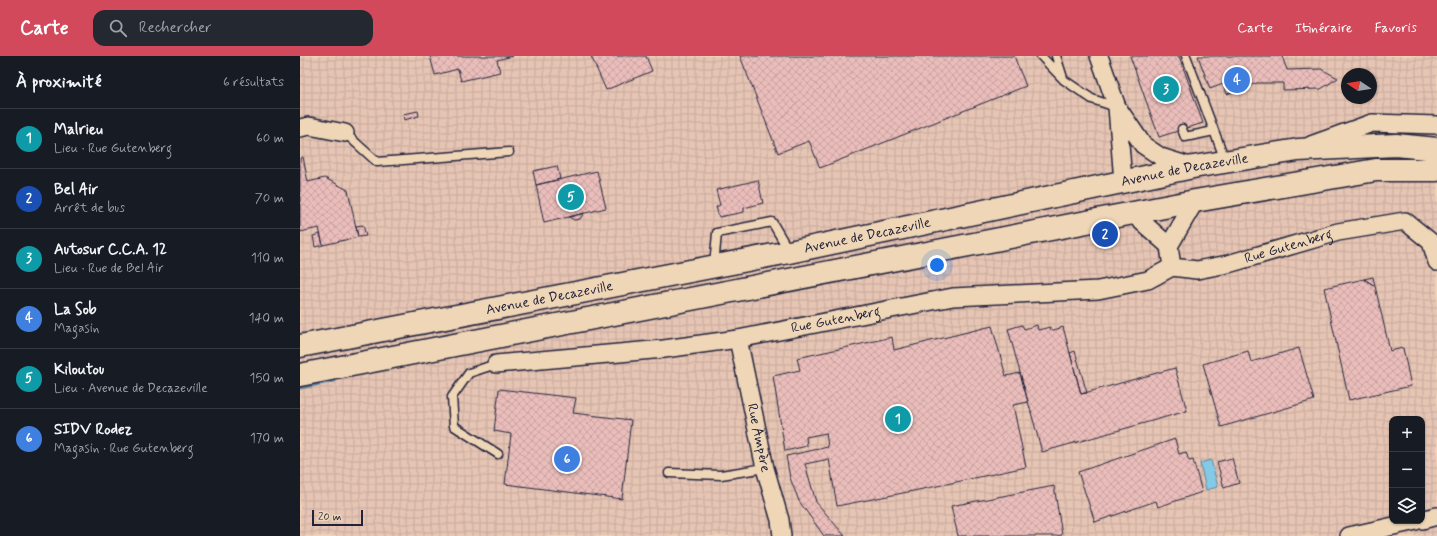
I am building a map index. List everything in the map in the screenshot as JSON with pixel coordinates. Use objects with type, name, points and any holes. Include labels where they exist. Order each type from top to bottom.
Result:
[{"type":"main road","name":"Avenue de Decazeville","points":[[300,346],[789,252],[1193,167],[1226,163],[1298,150],[1396,145],[1437,149]]},
{"type":"main road","name":"Avenue de Decazeville","points":[[300,375],[1194,201],[1376,170],[1437,170]]},
{"type":"street","points":[[1098,56],[1116,107],[1123,181]]},
{"type":"street","points":[[1116,107],[1143,145],[1161,157],[1193,167]]},
{"type":"street","points":[[1298,150],[1372,123],[1437,125]]},
{"type":"street","points":[[300,128],[309,126],[345,133]]},
{"type":"street","points":[[1172,267],[1169,246],[1194,201]]},
{"type":"street","points":[[1132,213],[1169,246]]},
{"type":"street","name":"Rue Gutenberg","points":[[496,364],[664,348],[738,339],[953,297],[1098,290],[1148,280],[1172,267],[1198,270],[1228,264],[1338,232],[1405,221],[1431,242],[1437,262]]},
{"type":"street","name":"Rue Ampère","points":[[738,339],[765,468],[780,520],[782,536]]},
{"type":"street","points":[[1425,519],[1437,516]]},
{"type":"street","points":[[1349,536],[1403,524]]},
{"type":"lane","points":[[1041,56],[1064,80],[1092,100],[1116,107]]},
{"type":"lane","points":[[1056,56],[1064,80]]},
{"type":"lane","points":[[1186,56],[1226,163]]},
{"type":"lane","points":[[1182,129],[1185,137],[1214,131]]},
{"type":"lane","points":[[345,133],[377,162],[509,152]]},
{"type":"lane","points":[[714,266],[717,233],[772,222],[789,252]]},
{"type":"lane","points":[[496,364],[469,374],[452,397],[454,426],[498,454]]},
{"type":"lane","points":[[669,473],[721,475],[765,468]]},
{"type":"shaded area","points":[[300,56],[1437,56],[1437,536],[300,536]]},
{"type":"water","points":[[1211,460],[1218,487],[1206,490],[1200,463]]},
{"type":"building","points":[[430,56],[513,56],[497,60],[500,72],[461,81],[458,69],[435,75]]},
{"type":"building","points":[[591,56],[646,56],[652,71],[606,90]]},
{"type":"building","points":[[740,56],[1014,56],[1026,86],[820,168],[809,141],[778,153]]},
{"type":"building","points":[[1130,56],[1179,56],[1203,123],[1159,137]]},
{"type":"building","points":[[1198,56],[1282,56],[1287,70],[1321,69],[1338,78],[1321,89],[1283,90],[1283,83],[1257,83],[1227,94],[1223,84],[1210,89]]},
{"type":"building","points":[[418,111],[419,116],[404,120],[403,114]]},
{"type":"building","points":[[303,157],[308,182],[325,178],[348,190],[358,237],[323,245],[319,228],[300,232],[300,158]]},
{"type":"building","points":[[557,166],[560,179],[536,185],[533,171]]},
{"type":"building","points":[[597,171],[606,208],[544,223],[536,185]]},
{"type":"building","points":[[758,180],[763,203],[744,208],[744,212],[719,217],[716,207],[720,205],[716,190]]},
{"type":"building","points":[[584,213],[580,219],[574,220],[569,217]]},
{"type":"building","points":[[363,225],[366,236],[358,237],[356,226]]},
{"type":"building","points":[[320,234],[323,245],[315,247],[313,236]]},
{"type":"building","points":[[1373,277],[1375,286],[1364,279]]},
{"type":"building","points":[[1364,279],[1375,286],[1390,351],[1403,348],[1411,386],[1349,400],[1324,288]]},
{"type":"building","points":[[1022,325],[1024,329],[1037,325],[1038,330],[1050,327],[1051,331],[1063,327],[1081,394],[1175,368],[1187,411],[1042,452],[1008,329]]},
{"type":"building","points":[[992,326],[1006,376],[1020,373],[1028,402],[1013,405],[1026,467],[837,506],[829,459],[805,464],[816,502],[845,536],[824,536],[799,501],[790,478],[786,456],[828,447],[826,433],[806,437],[807,446],[785,451],[773,376],[800,370],[797,358],[892,337],[894,350]]},
{"type":"building","points":[[1299,348],[1314,400],[1221,427],[1203,364],[1248,351],[1251,362]]},
{"type":"building","points":[[1075,351],[1087,393],[1081,394],[1070,353]]},
{"type":"building","points":[[499,389],[576,398],[573,413],[631,420],[622,499],[505,484],[511,434],[494,431]]},
{"type":"building","points":[[1175,439],[1179,454],[1186,452],[1189,461],[1193,460],[1202,492],[1158,507],[1156,501],[1095,522],[1078,472]]},
{"type":"building","points":[[1232,458],[1239,483],[1224,488],[1217,462]]},
{"type":"building","points":[[1054,486],[1062,535],[958,536],[951,506]]},
{"type":"waterway","points":[[300,387],[334,380]]},
{"type":"place","name":"La Sob","points":[[1237,80]]},
{"type":"place","name":"Autosur C.C.A. 12","points":[[1166,89]]},
{"type":"place","name":"Kiloutou","points":[[571,197]]},
{"type":"place","name":"Bel Air","points":[[1105,234]]},
{"type":"place","name":"Malrieu","points":[[898,419]]},
{"type":"place","name":"SIDV Rodez","points":[[567,459]]}]
